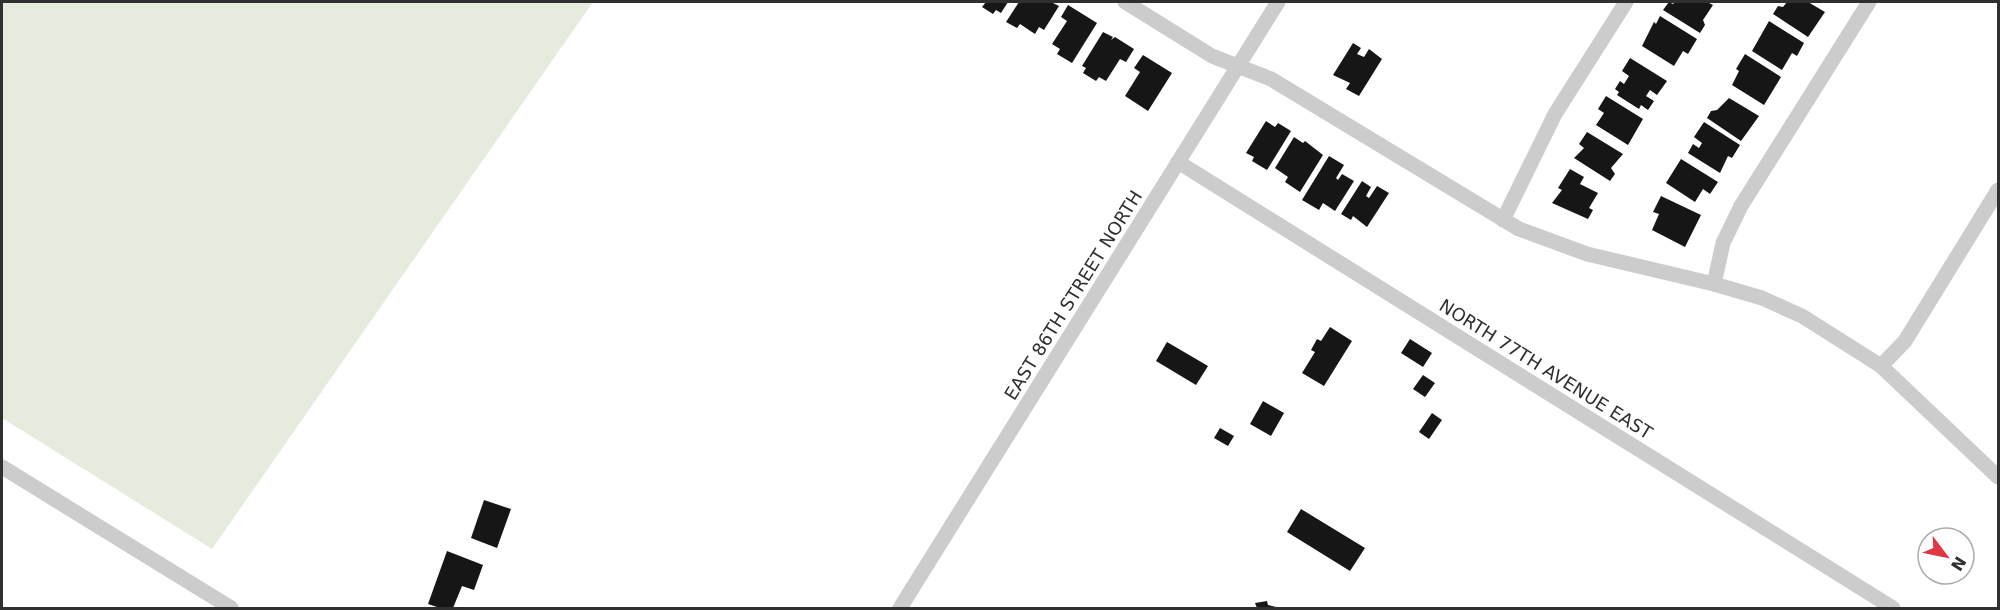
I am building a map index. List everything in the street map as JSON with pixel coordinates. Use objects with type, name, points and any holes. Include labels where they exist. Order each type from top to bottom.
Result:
[{"type":"street","points":[[1125,2],[1212,56],[1271,79],[1503,220],[1551,243],[1587,254],[1714,284],[1762,298],[1802,316],[1881,366],[1998,477]]},
{"type":"street","name":"EAST 86TH STREET NORTH","points":[[900,609],[1278,2]]},
{"type":"street","points":[[1503,220],[1555,114],[1626,2]]},
{"type":"street","points":[[1714,284],[1724,243],[1741,206],[1869,2]]},
{"type":"street","name":"NORTH 77TH AVENUE EAST","points":[[1178,162],[1893,609]]},
{"type":"street","points":[[1881,366],[1905,340],[1998,190]]},
{"type":"street","points":[[2,467],[231,609]]},
{"type":"green space","points":[[2,2],[593,2],[212,549],[2,418]]},
{"type":"building","points":[[986,2],[1008,2],[1001,13],[996,10],[993,14],[982,7]]},
{"type":"building","points":[[1019,2],[1051,2],[1059,6],[1044,30],[1039,27],[1035,34],[1020,24],[1017,28],[1006,22]]},
{"type":"building","points":[[1669,2],[1673,4],[1675,2],[1707,2],[1713,5],[1703,20],[1705,25],[1700,33],[1663,10]]},
{"type":"building","points":[[1787,2],[1808,2],[1825,12],[1808,37],[1773,14],[1778,6],[1783,7]]},
{"type":"building","points":[[1068,5],[1097,23],[1072,63],[1057,54],[1060,49],[1052,44],[1067,21],[1061,17]]},
{"type":"building","points":[[1660,16],[1697,39],[1688,54],[1683,51],[1674,66],[1642,46],[1654,22],[1656,24]]},
{"type":"building","points":[[1769,21],[1804,43],[1797,56],[1792,53],[1782,70],[1752,51]]},
{"type":"building","points":[[1103,32],[1113,37],[1111,40],[1115,37],[1134,49],[1126,62],[1120,59],[1106,81],[1099,77],[1096,81],[1083,73],[1086,68],[1082,66]]},
{"type":"building","points":[[1353,43],[1361,48],[1357,54],[1364,57],[1369,49],[1382,59],[1359,96],[1346,89],[1350,83],[1333,75]]},
{"type":"building","points":[[1745,54],[1781,77],[1764,105],[1732,85],[1739,71],[1736,69]]},
{"type":"building","points":[[1143,55],[1172,73],[1148,111],[1125,96],[1140,72],[1134,68]]},
{"type":"building","points":[[1630,58],[1667,81],[1657,95],[1650,90],[1646,96],[1654,101],[1648,110],[1641,105],[1639,109],[1617,95],[1619,92],[1615,89],[1620,81],[1624,84],[1629,76],[1622,71]]},
{"type":"building","points":[[1606,96],[1643,119],[1628,145],[1596,125],[1604,113],[1598,109]]},
{"type":"building","points":[[1729,98],[1759,116],[1741,141],[1707,118],[1711,111],[1717,110]]},
{"type":"building","points":[[1266,121],[1275,127],[1278,123],[1291,131],[1267,170],[1252,161],[1254,157],[1246,153]]},
{"type":"building","points":[[1704,122],[1740,145],[1732,158],[1728,156],[1720,173],[1688,153],[1693,144],[1699,148],[1702,143],[1694,137]]},
{"type":"building","points":[[1587,132],[1623,154],[1611,168],[1615,174],[1610,181],[1574,158],[1584,148],[1579,144]]},
{"type":"building","points":[[1294,137],[1303,143],[1305,141],[1323,155],[1300,192],[1285,182],[1288,177],[1275,168]]},
{"type":"building","points":[[1329,156],[1344,165],[1336,178],[1338,180],[1342,174],[1354,181],[1335,211],[1323,203],[1319,210],[1302,200]]},
{"type":"building","points":[[1681,159],[1718,182],[1710,194],[1703,189],[1695,202],[1666,183]]},
{"type":"building","points":[[1570,169],[1584,177],[1580,184],[1598,193],[1589,208],[1593,210],[1588,219],[1552,203],[1562,190],[1558,188]]},
{"type":"building","points":[[1362,181],[1371,187],[1366,196],[1369,198],[1377,186],[1389,193],[1367,227],[1353,216],[1351,220],[1341,214]]},
{"type":"building","points":[[1661,196],[1701,215],[1685,247],[1652,230],[1659,214],[1653,212]]},
{"type":"building","points":[[1330,327],[1352,341],[1324,386],[1302,373],[1315,352],[1311,350],[1317,339],[1321,341]]},
{"type":"building","points":[[1410,339],[1432,353],[1423,367],[1401,353]]},
{"type":"building","points":[[1167,342],[1208,366],[1196,385],[1156,361]]},
{"type":"building","points":[[1423,375],[1435,383],[1425,397],[1413,389]]},
{"type":"building","points":[[1263,401],[1284,413],[1271,436],[1250,424]]},
{"type":"building","points":[[1432,413],[1442,420],[1429,439],[1419,432]]},
{"type":"building","points":[[1220,428],[1234,436],[1228,446],[1214,438]]},
{"type":"building","points":[[484,500],[511,509],[497,548],[471,538]]},
{"type":"building","points":[[1301,509],[1365,548],[1350,571],[1287,532]]},
{"type":"building","points":[[447,551],[483,565],[474,590],[462,586],[453,608],[440,608],[428,604]]},
{"type":"building","points":[[1267,601],[1268,605],[1280,608],[1257,608],[1255,603]]}]
